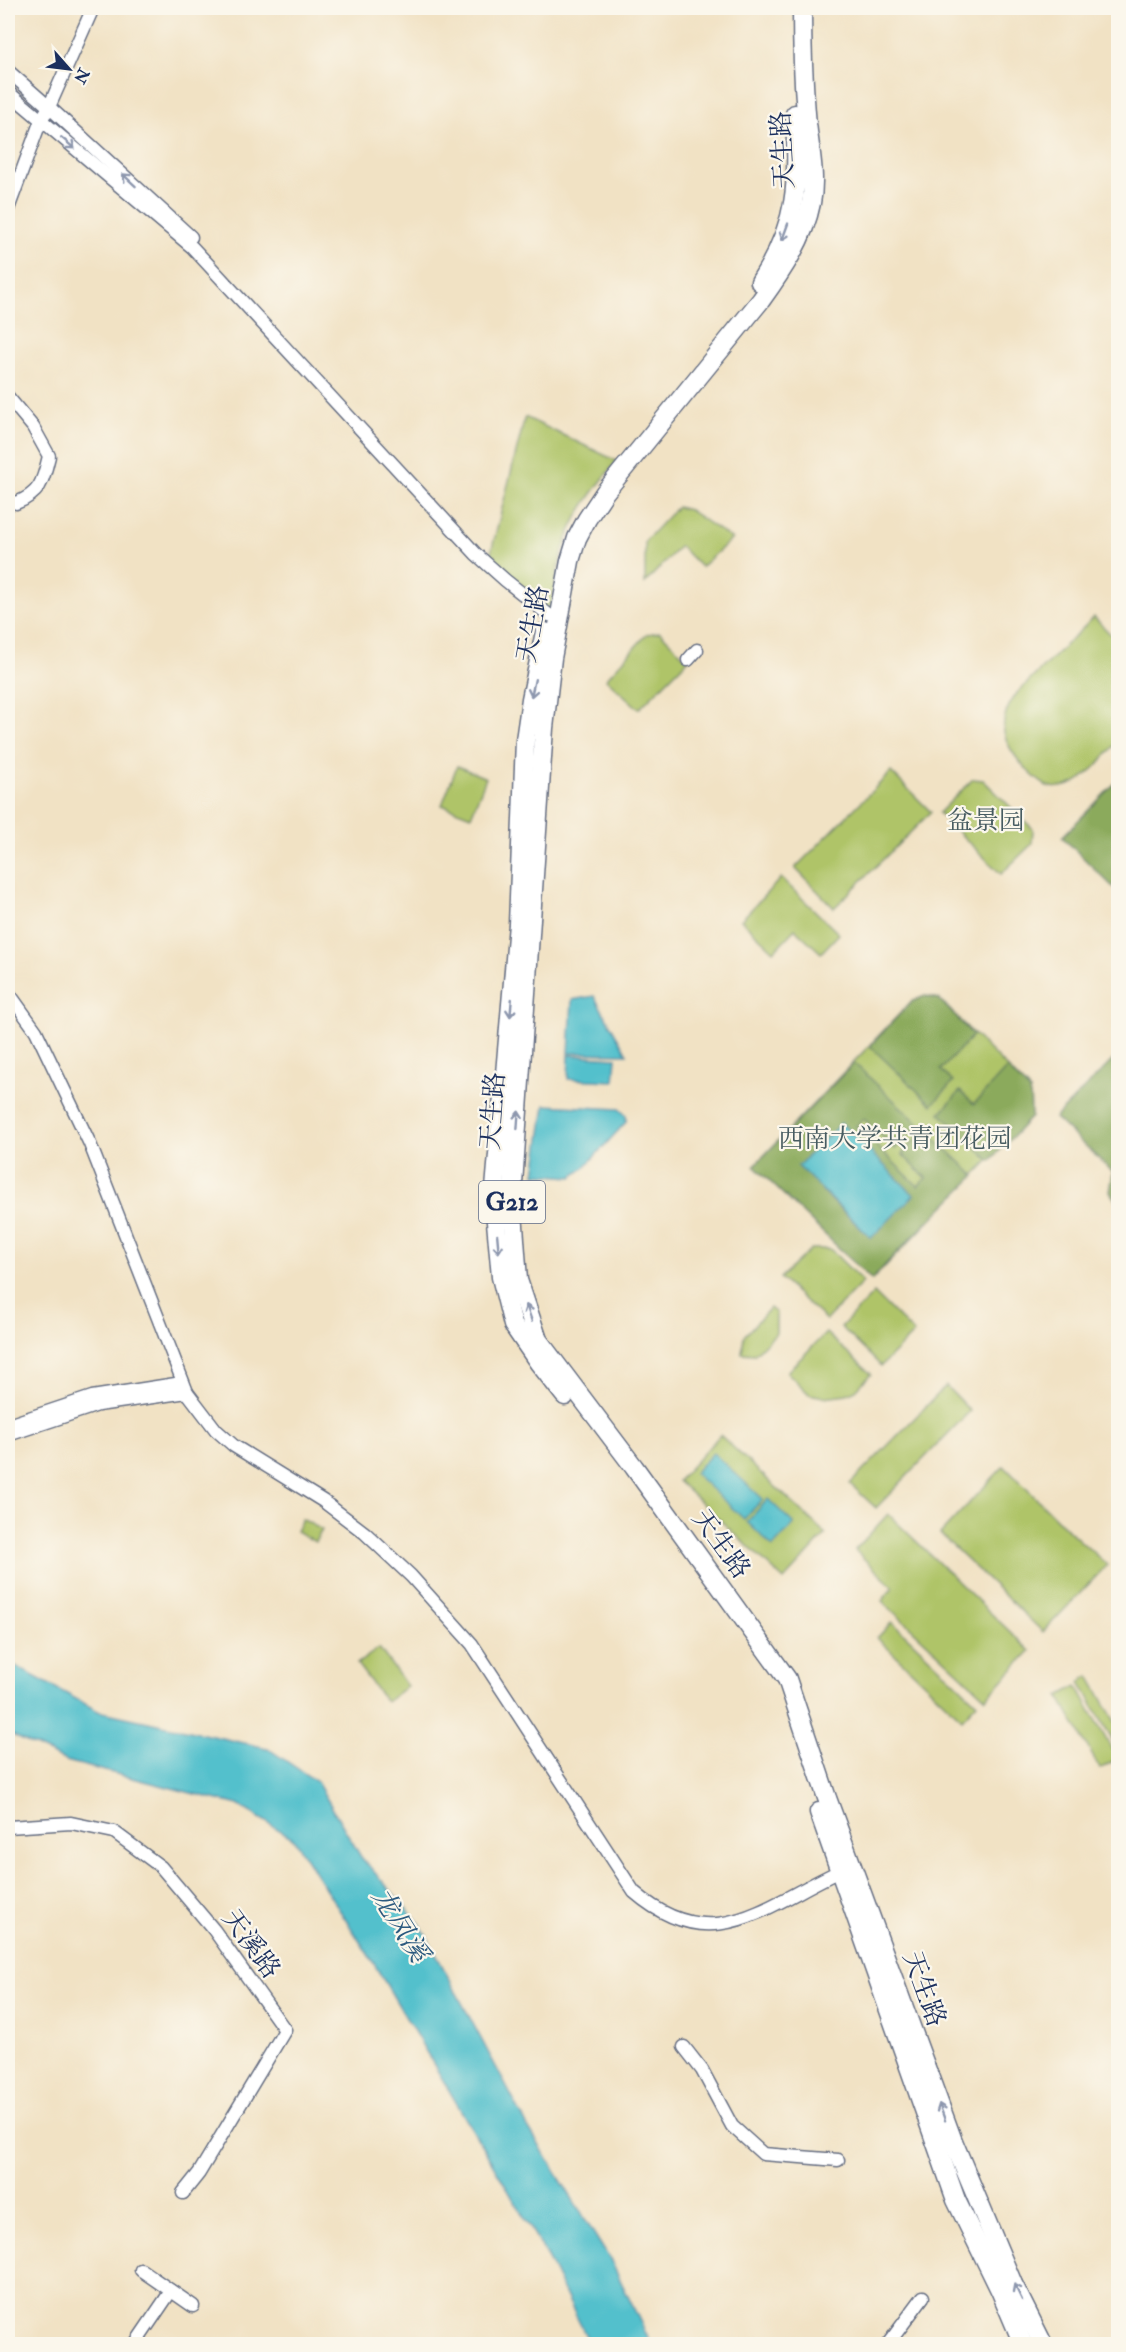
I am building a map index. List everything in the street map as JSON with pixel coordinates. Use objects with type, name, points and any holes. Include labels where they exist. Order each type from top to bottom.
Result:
[{"type":"highway","name":"天生路","points":[[791,8],[797,166],[795,200],[775,259],[753,293],[595,488],[579,513],[568,536],[549,615],[531,699],[525,740],[518,924],[494,1200],[501,1277],[513,1324],[539,1363],[627,1474],[778,1686],[845,1869],[953,2141],[1013,2284],[1043,2344]]},
{"type":"highway","name":"天生路","points":[[802,8],[806,113],[813,177],[811,203],[800,236],[784,267],[761,300],[605,492],[582,528],[570,561],[552,658],[544,728],[512,1199],[518,1280],[538,1340],[634,1467],[787,1679],[876,1969],[956,2200],[1000,2290],[1023,2344]]},
{"type":"street","points":[[8,209],[41,120],[93,8]]},
{"type":"street","points":[[8,71],[195,240],[269,330]]},
{"type":"street","points":[[8,92],[192,247],[476,554],[549,615]]},
{"type":"street","points":[[8,397],[33,427],[49,456],[44,477],[32,497],[16,503],[8,500]]},
{"type":"street","points":[[688,660],[697,650]]},
{"type":"street","points":[[8,992],[36,1031],[90,1144],[185,1387],[216,1430],[234,1446],[323,1501],[365,1533],[411,1576],[444,1612],[472,1644],[634,1892],[649,1905],[684,1921],[702,1924],[738,1921],[755,1915],[845,1869]]},
{"type":"street","points":[[8,1425],[92,1397],[185,1387]]},
{"type":"street","points":[[8,1435],[98,1404],[185,1387]]},
{"type":"street","name":"天溪路","points":[[8,1827],[71,1823],[114,1832],[169,1876],[214,1930],[285,2030],[199,2173],[183,2193]]},
{"type":"street","points":[[684,2047],[702,2070],[732,2126],[763,2154],[838,2160]]},
{"type":"street","points":[[141,2271],[193,2306]]},
{"type":"street","points":[[135,2344],[171,2291]]},
{"type":"street","points":[[888,2344],[923,2297]]},
{"type":"green space","points":[[525,417],[617,461],[584,505],[573,524],[559,564],[549,615],[488,564]]},
{"type":"green space","points":[[677,507],[689,510],[732,539],[701,567],[680,546],[645,583],[645,541]]},
{"type":"green space","points":[[1094,617],[1118,642],[1118,741],[1086,775],[1071,784],[1050,787],[1034,777],[1016,757],[1005,736],[1004,719],[1017,693]]},
{"type":"green space","points":[[660,632],[688,660],[639,709],[606,679],[647,634]]},
{"type":"green space","points":[[457,766],[486,778],[471,816],[442,805]]},
{"type":"green space","points":[[891,772],[931,812],[834,908],[795,868]]},
{"type":"green space","name":"盆景园","points":[[973,779],[983,780],[1033,829],[1032,844],[1001,874],[939,813]]},
{"type":"green space","points":[[1118,780],[1118,892],[1062,837]]},
{"type":"green space","points":[[781,878],[839,934],[821,953],[795,929],[774,951],[741,920]]},
{"type":"green space","name":"西南大学共青团花园","points":[[925,996],[939,999],[1030,1091],[1031,1117],[872,1280],[754,1166],[911,1002]]},
{"type":"green space","points":[[925,996],[939,999],[973,1035],[941,1070],[953,1082],[932,1105],[870,1046],[911,1002]]},
{"type":"green space","points":[[1118,1055],[1118,1204],[1110,1192],[1113,1172],[1055,1118]]},
{"type":"green space","points":[[854,1063],[919,1124],[895,1149],[864,1119],[856,1126],[918,1186],[926,1178],[902,1154],[925,1129],[975,1176],[894,1255],[872,1280],[754,1166]],"holes":[[[822,1191],[913,1195],[871,1238]]]},
{"type":"green space","points":[[1007,1068],[1030,1091],[1031,1117],[990,1161],[940,1113],[960,1091],[974,1104]]},
{"type":"green space","points":[[811,1249],[830,1249],[863,1282],[826,1320],[780,1278]]},
{"type":"green space","points":[[874,1293],[914,1333],[881,1366],[841,1327]]},
{"type":"green space","points":[[770,1308],[776,1313],[776,1333],[755,1354],[742,1353],[744,1336]]},
{"type":"green space","points":[[826,1333],[871,1374],[856,1390],[847,1394],[824,1397],[809,1394],[787,1372]]},
{"type":"green space","points":[[946,1386],[970,1411],[876,1508],[850,1484]]},
{"type":"green space","points":[[720,1435],[826,1534],[784,1580],[678,1481]]},
{"type":"green space","points":[[1004,1466],[1107,1565],[1043,1632],[940,1534]]},
{"type":"green space","points":[[888,1514],[1030,1651],[986,1698],[882,1601],[893,1587],[855,1550]]},
{"type":"green space","points":[[302,1519],[322,1530],[315,1542],[296,1531]]},
{"type":"green space","points":[[892,1622],[977,1703],[962,1719],[877,1638]]},
{"type":"green space","points":[[379,1648],[407,1686],[386,1702],[357,1664]]},
{"type":"green space","points":[[1089,1676],[1118,1727],[1118,1750],[1080,1682]]},
{"type":"green space","points":[[1077,1686],[1117,1759],[1100,1769],[1059,1696]]},
{"type":"water","points":[[594,996],[627,1054],[569,1053],[572,1000]]},
{"type":"water","points":[[569,1055],[616,1058],[614,1081],[568,1079]]},
{"type":"water","points":[[545,1105],[619,1109],[626,1115],[626,1122],[584,1168],[572,1177],[535,1174]]},
{"type":"water","points":[[841,1123],[914,1195],[871,1238],[798,1166]]},
{"type":"water","points":[[713,1453],[763,1499],[744,1519],[694,1473]]},
{"type":"water","points":[[768,1499],[794,1524],[773,1547],[747,1522]]},
{"type":"water","name":"龙凤溪","points":[[8,1662],[98,1711],[267,1748],[317,1782],[361,1857],[420,1924],[529,2129],[611,2261],[651,2344],[590,2344],[543,2249],[373,1962],[293,1838],[238,1805],[66,1761],[8,1733]]}]
